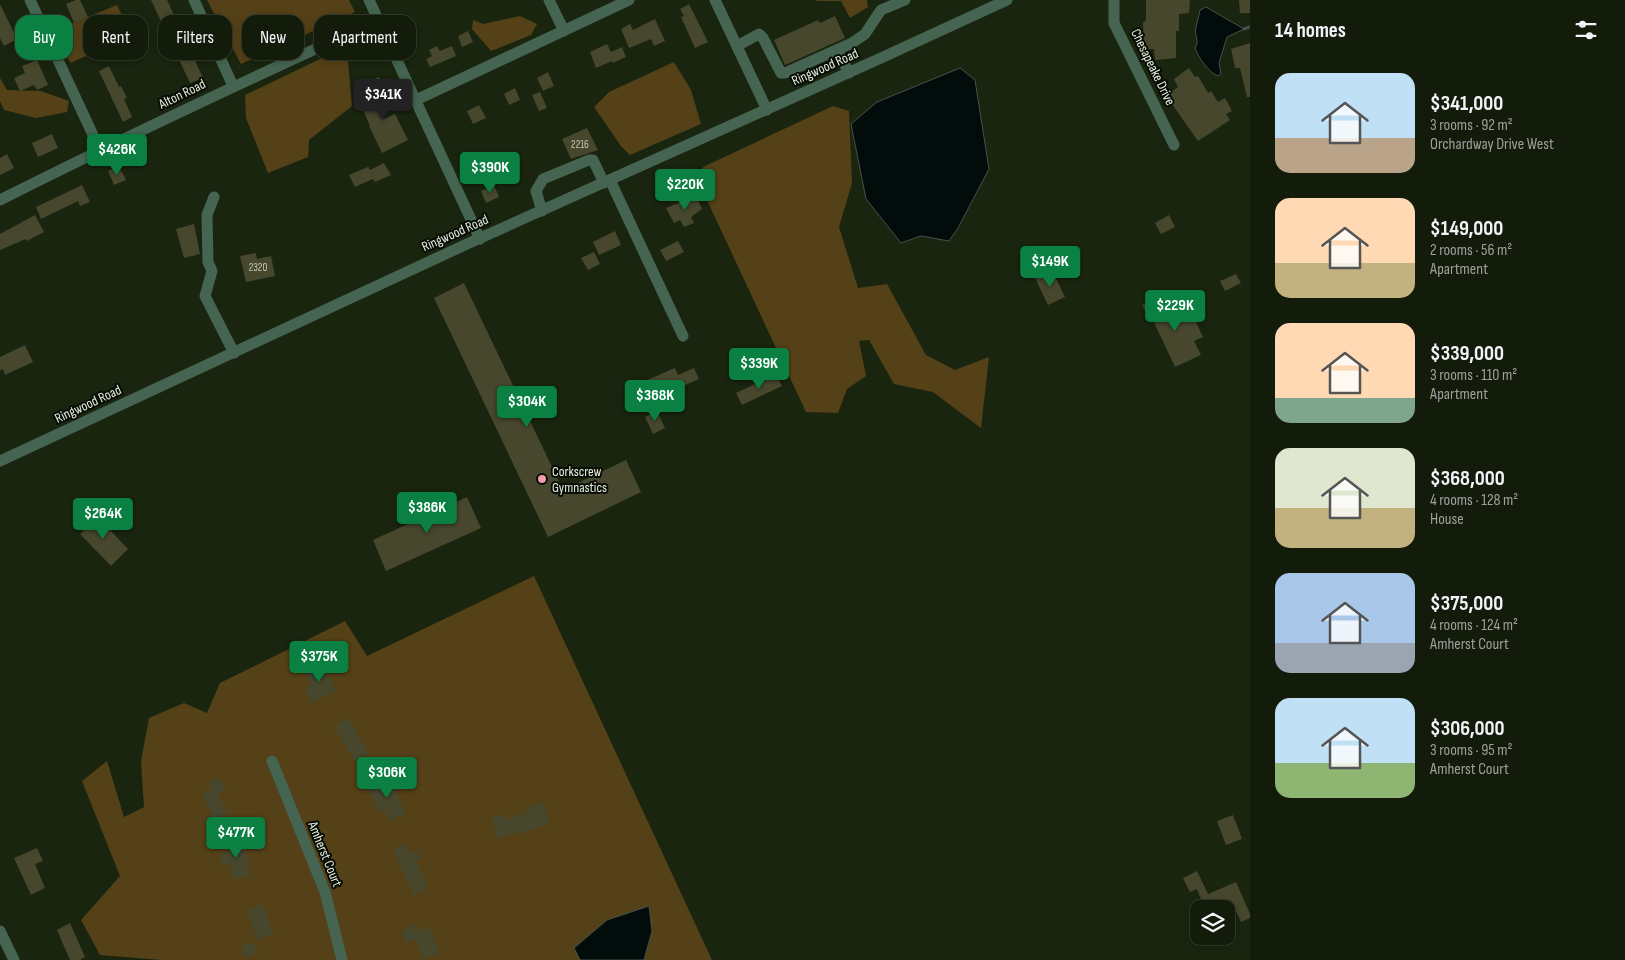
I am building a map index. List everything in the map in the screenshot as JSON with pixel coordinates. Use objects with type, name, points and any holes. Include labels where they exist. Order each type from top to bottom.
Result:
[{"type":"street","points":[[30,0],[100,150]]},
{"type":"street","points":[[194,0],[233,86]]},
{"type":"street","points":[[369,0],[376,15]]},
{"type":"street","points":[[548,0],[564,31]]},
{"type":"street","points":[[416,100],[629,0]]},
{"type":"street","points":[[715,0],[767,110]]},
{"type":"street","points":[[737,46],[759,34],[763,38],[781,73],[785,73],[852,43],[865,34],[881,10],[905,0]]},
{"type":"street","name":"Ringwood Road","points":[[0,461],[480,239],[1007,0]]},
{"type":"street","name":"Chesapeake Drive","points":[[1114,0],[1114,23],[1174,145]]},
{"type":"street","name":"Alton Road","points":[[0,200],[233,86],[314,49]]},
{"type":"street","points":[[837,50],[849,73]]},
{"type":"street","points":[[398,60],[480,239]]},
{"type":"street","points":[[542,211],[536,191],[543,178],[593,160],[607,182],[683,336]]},
{"type":"street","points":[[214,197],[207,215],[208,262],[212,271],[205,296],[234,353]]},
{"type":"street","name":"Amherst Court","points":[[272,761],[325,892],[342,960]]},
{"type":"street","points":[[0,931],[14,960]]},
{"type":"shaded area","points":[[207,0],[349,0],[355,12],[348,15],[314,15],[314,31],[304,35],[304,15],[242,15],[242,60],[250,60],[241,64],[232,47],[232,15],[215,15]]},
{"type":"shaded area","points":[[816,0],[867,0],[868,7],[850,18],[841,1]]},
{"type":"shaded area","points":[[117,5],[122,15],[93,15]]},
{"type":"shaded area","points":[[1206,7],[1244,29],[1227,37],[1219,63],[1221,74],[1218,76],[1211,72],[1204,64],[1195,48],[1200,10]]},
{"type":"shaded area","points":[[520,16],[537,24],[531,35],[491,51],[472,29],[473,20],[483,24]]},
{"type":"shaded area","points":[[83,19],[83,57],[71,63],[69,60],[73,60],[73,23]]},
{"type":"shaded area","points":[[318,60],[350,60],[348,62],[352,106],[309,140],[308,157],[268,173],[246,118],[245,95]]},
{"type":"shaded area","points":[[674,62],[691,90],[701,124],[630,155],[621,146],[594,107],[609,92]]},
{"type":"shaded area","points":[[960,68],[975,80],[989,169],[958,228],[949,241],[921,236],[901,243],[866,199],[851,124],[877,102]]},
{"type":"shaded area","points":[[0,78],[7,90],[41,91],[69,101],[67,112],[36,118],[4,110],[0,101]]},
{"type":"shaded area","points":[[833,106],[849,111],[852,183],[839,227],[858,288],[887,284],[926,355],[955,370],[989,357],[981,428],[933,392],[894,384],[869,340],[859,341],[866,376],[847,389],[838,413],[806,412],[698,181],[703,167]]},
{"type":"shaded area","points":[[534,576],[712,960],[161,960],[100,955],[81,920],[120,876],[82,781],[107,761],[124,817],[144,807],[141,761],[149,718],[184,703],[207,713],[220,683],[345,621],[367,656]]},
{"type":"shaded area","points":[[649,906],[652,931],[644,960],[580,960],[574,948],[607,920]]},
{"type":"building","points":[[80,0],[87,15],[83,15],[83,19],[74,23],[73,15],[71,15],[66,4]]},
{"type":"building","points":[[151,0],[167,0],[174,15],[158,15]]},
{"type":"building","points":[[1146,0],[1190,0],[1189,13],[1179,14],[1179,31],[1176,31],[1176,58],[1155,60],[1154,49],[1144,49],[1143,22],[1146,21]]},
{"type":"building","points":[[1239,0],[1250,0],[1250,13],[1240,13]]},
{"type":"building","points":[[0,4],[15,35],[15,40],[4,46],[0,38]]},
{"type":"building","points":[[689,4],[708,42],[695,48],[681,17],[684,16],[680,9]]},
{"type":"building","points":[[835,16],[845,38],[785,65],[774,40],[818,20],[820,23]]},
{"type":"building","points":[[655,19],[665,41],[654,46],[651,39],[629,48],[621,29],[630,24],[633,30]]},
{"type":"building","points":[[468,31],[473,42],[462,47],[458,36]]},
{"type":"building","points":[[1250,43],[1250,97],[1247,97],[1240,68],[1235,68],[1231,49]]},
{"type":"building","points":[[607,44],[611,52],[622,47],[626,57],[596,68],[590,52]]},
{"type":"building","points":[[437,46],[440,51],[452,46],[456,56],[430,67],[426,59],[432,56],[429,50]]},
{"type":"building","points":[[37,60],[48,85],[37,90],[34,85],[20,91],[14,78],[25,73],[22,66]]},
{"type":"building","points":[[179,60],[195,60],[203,78],[190,83]]},
{"type":"building","points":[[109,66],[119,87],[121,86],[127,98],[124,99],[132,117],[123,122],[99,71]]},
{"type":"building","points":[[1189,68],[1195,77],[1198,76],[1208,93],[1211,91],[1218,102],[1225,98],[1232,111],[1226,114],[1230,120],[1198,141],[1172,104],[1173,102],[1168,94],[1178,87],[1174,79]]},
{"type":"building","points":[[548,72],[554,86],[543,91],[537,78]]},
{"type":"building","points":[[379,77],[387,93],[374,99],[384,119],[395,114],[408,140],[382,153],[361,105],[373,100],[368,90],[373,88],[370,81]]},
{"type":"building","points":[[515,88],[520,100],[509,105],[504,94]]},
{"type":"building","points":[[540,92],[547,108],[539,111],[532,95]]},
{"type":"building","points":[[479,105],[486,118],[473,124],[467,111]]},
{"type":"building","points":[[587,128],[598,150],[571,159],[562,139]]},
{"type":"building","points":[[52,134],[58,148],[38,157],[32,143]]},
{"type":"building","points":[[7,154],[14,168],[0,175],[0,158]]},
{"type":"building","points":[[384,163],[391,175],[375,182],[373,179],[355,187],[349,175],[368,167],[370,170]]},
{"type":"building","points":[[116,167],[117,171],[121,170],[126,180],[114,185],[108,171]]},
{"type":"building","points":[[82,185],[90,202],[80,206],[78,201],[41,219],[36,207]]},
{"type":"building","points":[[494,185],[499,197],[486,203],[481,191]]},
{"type":"building","points":[[696,196],[702,209],[691,217],[694,223],[684,227],[680,220],[674,223],[666,208]]},
{"type":"building","points":[[35,215],[44,232],[27,241],[26,239],[0,250],[0,234]]},
{"type":"building","points":[[1169,215],[1175,227],[1161,234],[1155,223]]},
{"type":"building","points":[[194,224],[200,254],[184,258],[176,229]]},
{"type":"building","points":[[615,231],[621,245],[599,255],[593,242]]},
{"type":"building","points":[[678,241],[684,252],[666,261],[660,250]]},
{"type":"building","points":[[594,252],[600,264],[588,270],[581,258]]},
{"type":"building","points":[[256,253],[257,259],[271,256],[275,276],[246,282],[240,256]]},
{"type":"building","points":[[1052,270],[1065,297],[1048,305],[1035,278]]},
{"type":"building","points":[[1236,274],[1241,283],[1225,291],[1220,281]]},
{"type":"building","points":[[464,283],[563,490],[626,460],[641,492],[548,537],[434,298]]},
{"type":"building","points":[[1160,296],[1172,320],[1191,311],[1203,337],[1194,341],[1201,355],[1175,367],[1151,316],[1149,318],[1142,305]]},
{"type":"building","points":[[25,345],[33,362],[5,375],[3,369],[0,371],[0,357]]},
{"type":"building","points":[[675,368],[678,375],[694,368],[699,379],[674,390],[676,394],[670,397],[673,402],[659,408],[647,380]]},
{"type":"building","points":[[776,374],[782,386],[742,405],[736,393]]},
{"type":"building","points":[[657,411],[665,428],[653,434],[645,417]]},
{"type":"building","points":[[467,497],[481,528],[386,571],[373,540]]},
{"type":"building","points":[[94,513],[128,549],[111,566],[80,534],[89,525],[85,521]]},
{"type":"building","points":[[322,662],[336,691],[311,703],[304,688],[311,685],[304,670]]},
{"type":"building","points":[[348,718],[368,753],[354,761],[334,726]]},
{"type":"building","points":[[220,777],[226,790],[218,794],[227,814],[214,820],[202,794],[211,790],[208,783]]},
{"type":"building","points":[[389,777],[406,814],[390,821],[384,809],[378,811],[367,787]]},
{"type":"building","points":[[544,803],[549,825],[497,838],[492,817],[505,814],[506,819],[527,813],[525,807]]},
{"type":"building","points":[[1233,815],[1242,839],[1226,845],[1217,821]]},
{"type":"building","points":[[244,840],[250,876],[232,879],[230,864],[222,866],[220,853],[229,851],[227,842]]},
{"type":"building","points":[[405,844],[410,854],[417,850],[421,859],[416,861],[428,889],[414,895],[393,850]]},
{"type":"building","points":[[37,848],[43,861],[35,864],[45,888],[31,895],[14,858]]},
{"type":"building","points":[[1197,871],[1208,894],[1236,882],[1250,918],[1241,922],[1235,909],[1235,900],[1201,900],[1197,889],[1190,892],[1183,878]]},
{"type":"building","points":[[263,904],[273,934],[257,940],[247,910]]},
{"type":"building","points":[[70,923],[85,957],[80,960],[70,960],[57,930]]},
{"type":"building","points":[[417,924],[420,931],[428,927],[440,952],[424,959],[415,939],[406,943],[401,932]]},
{"type":"building","points":[[253,942],[257,954],[244,957],[241,946]]},
{"type":"waterway","points":[[1244,29],[1250,27]]},
{"type":"place","name":"Corkscrew Gymnastics","points":[[542,479]]}]
